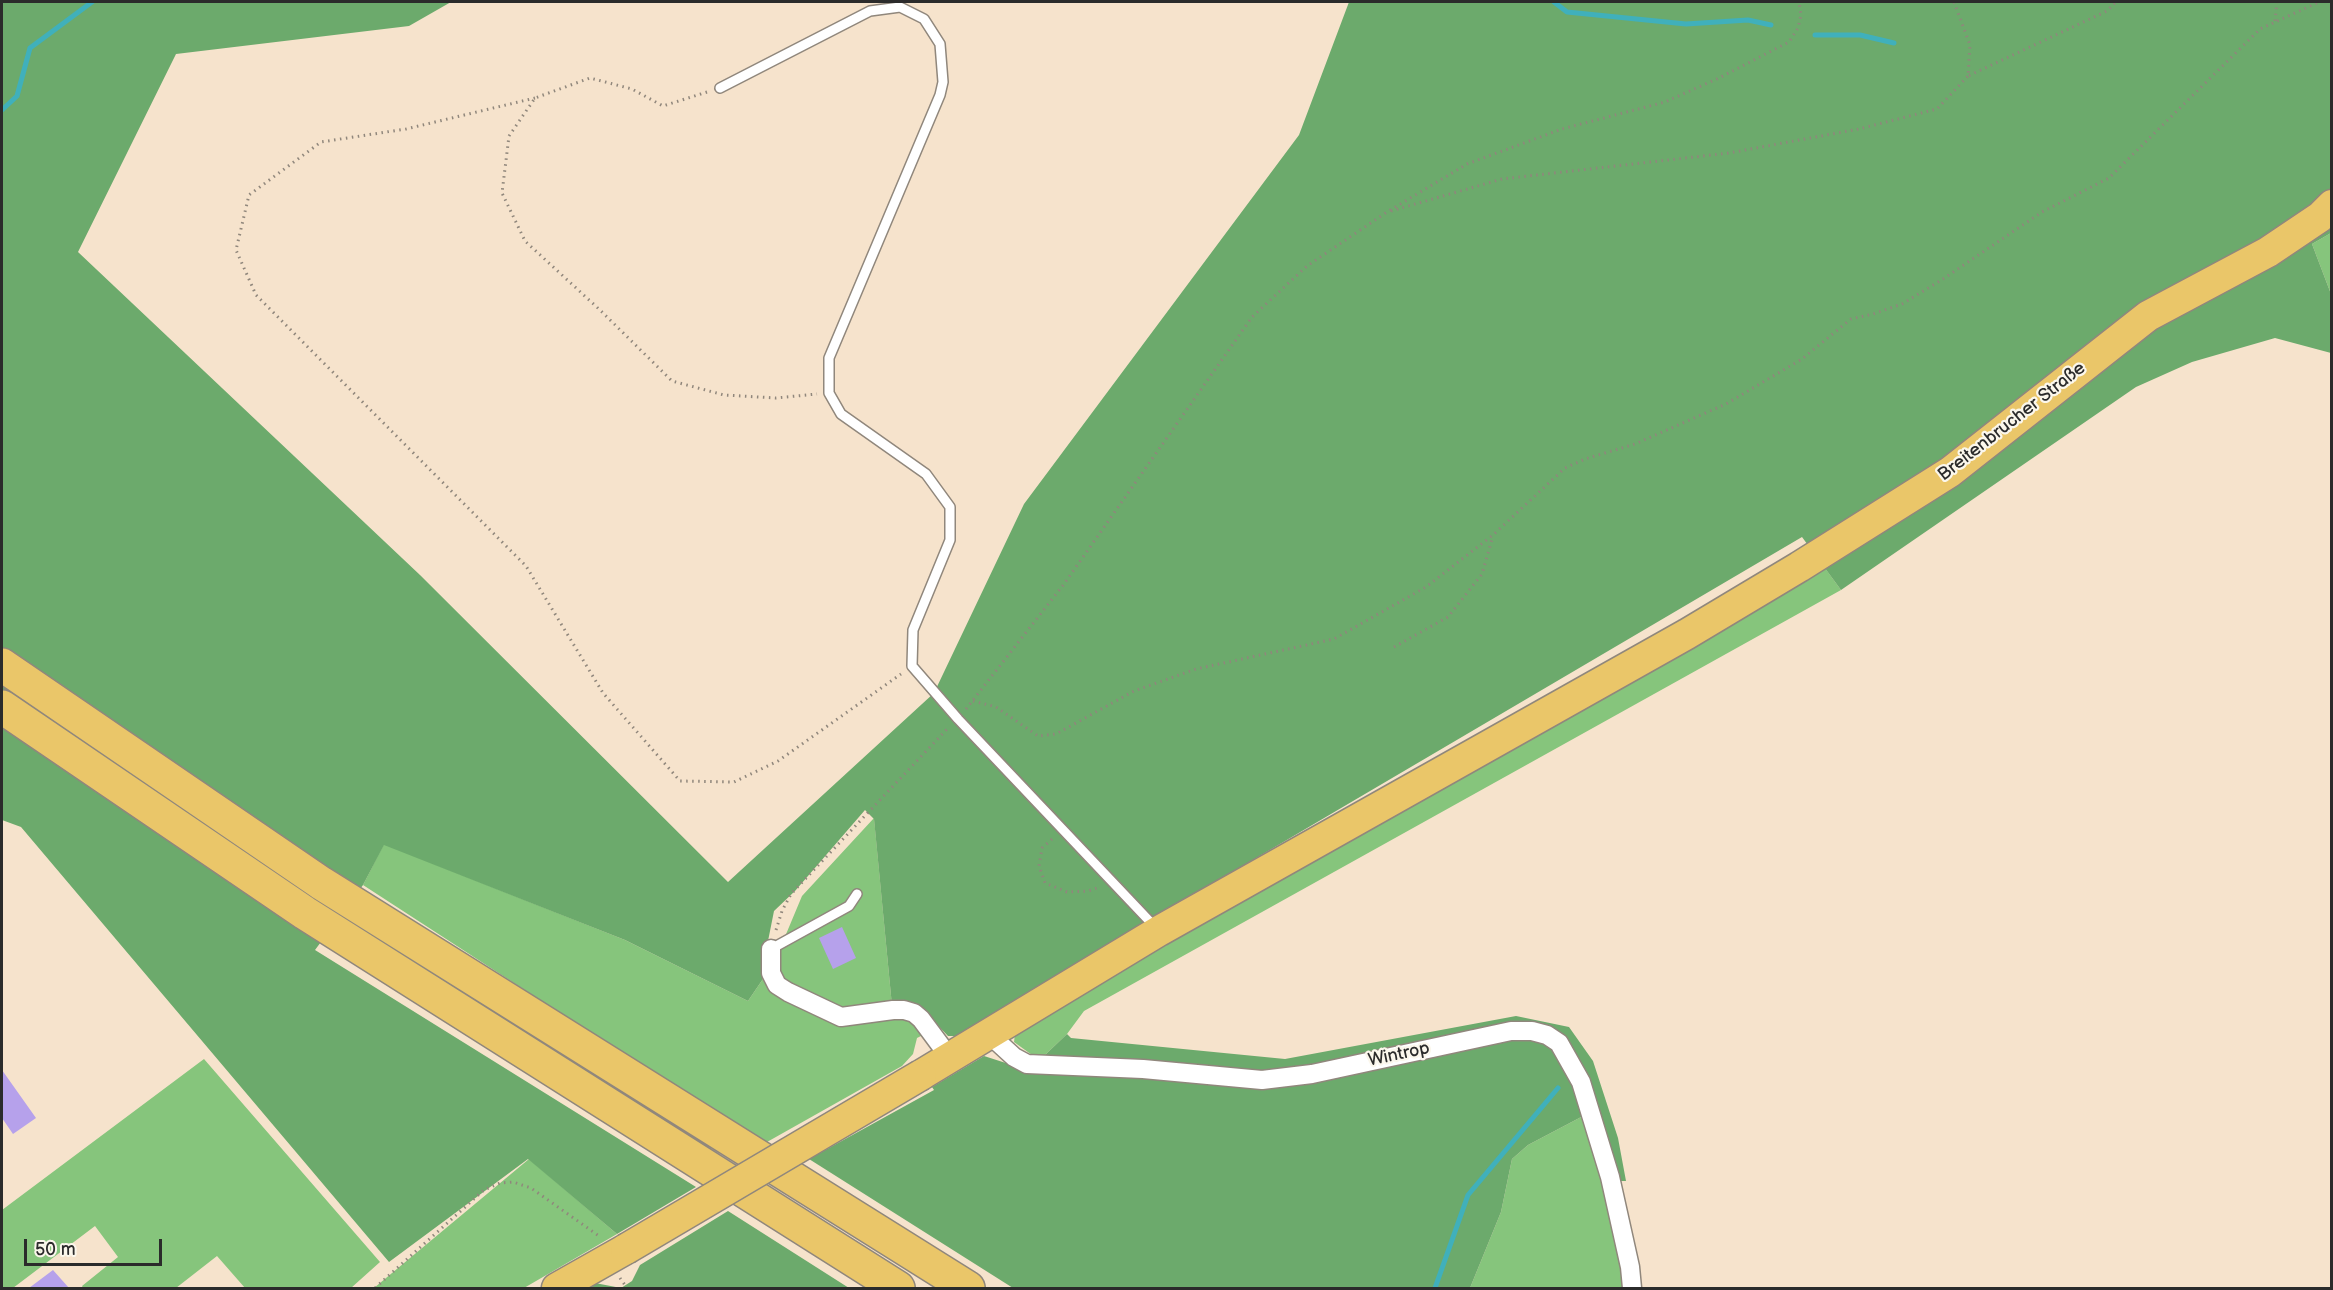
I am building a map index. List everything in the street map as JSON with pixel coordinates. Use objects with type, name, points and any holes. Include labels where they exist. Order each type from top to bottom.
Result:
[{"type":"highway","points":[[2,665],[321,883],[968,1288]]},
{"type":"highway","points":[[2,707],[305,913],[898,1288]]},
{"type":"main road","name":"Breitenbrucher Straße","points":[[557,1288],[616,1245],[921,1075],[1159,931],[1687,634],[1912,497],[1986,444],[2148,316],[2268,252],[2311,223],[2331,206]]},
{"type":"street","points":[[771,950],[771,973],[777,985],[788,992],[841,1017],[893,1010],[914,1013],[950,1058]]},
{"type":"street","name":"Wintrop","points":[[990,1035],[1014,1058],[1027,1064],[1143,1069],[1262,1080],[1312,1074],[1511,1030],[1532,1031],[1547,1035],[1559,1043],[1581,1082],[1610,1177],[1630,1267],[1632,1288]]},
{"type":"lane","points":[[720,88],[870,11],[900,8],[924,19],[940,44],[943,82],[940,94],[829,358],[829,393],[841,414],[926,474],[950,507],[950,540],[913,630],[912,666],[958,719],[1159,931]]},
{"type":"lane","points":[[771,950],[849,906],[857,894]]},
{"type":"path","points":[[1799,2],[1801,15],[1798,28],[1788,42],[1719,78],[1665,102],[1562,129],[1467,164],[1387,212],[1307,266],[1252,317],[1064,584],[973,701],[996,707],[1038,736],[1056,734],[1134,691],[1196,669],[1334,639],[1426,587],[1493,535],[1565,468],[1585,459],[1635,444],[1726,404],[1802,359],[1851,319],[1902,304],[2042,212],[2109,178],[2260,29],[2319,2]]},
{"type":"path","points":[[1954,2],[1970,45],[1968,76]]},
{"type":"path","points":[[1387,212],[1502,179],[1729,153],[1859,129],[1937,109],[1968,76],[2107,11],[2116,2]]},
{"type":"path","points":[[2275,21],[2277,2]]},
{"type":"path","points":[[720,88],[663,105],[632,89],[590,78],[535,98],[406,129],[321,142],[249,195],[236,250],[256,295],[526,566],[603,693],[680,781],[734,782],[778,761],[912,666]]},
{"type":"path","points":[[535,98],[509,136],[502,193],[525,241],[672,381],[724,395],[776,398],[829,393]]},
{"type":"path","points":[[1394,647],[1448,618],[1482,574],[1493,535]]},
{"type":"path","points":[[771,950],[782,911],[791,894],[949,728]]},
{"type":"path","points":[[1061,829],[1042,848],[1039,866],[1045,884],[1067,892],[1088,891],[1113,883]]},
{"type":"path","points":[[375,1288],[488,1187],[500,1183],[519,1184],[531,1188],[616,1245]]},
{"type":"green space","points":[[2,2],[451,2],[409,26],[176,54],[78,252],[420,575],[728,882],[934,693],[1024,504],[1299,135],[1349,2],[2331,2],[2331,233],[2312,244],[2331,294],[2331,353],[2275,338],[2192,362],[2136,387],[1841,590],[1802,537],[1166,911],[963,1036],[948,1036],[928,1015],[892,1006],[874,819],[865,810],[795,891],[774,911],[766,951],[767,973],[748,1001],[625,940],[384,845],[363,885],[315,950],[696,1187],[617,1234],[528,1159],[389,1262],[21,827],[2,820]]},
{"type":"green space","points":[[2331,233],[2331,294],[2312,244]]},
{"type":"green space","points":[[1822,564],[1841,590],[1084,1011],[1067,1034],[1045,1055],[1032,1055],[1014,1042],[1015,1034],[1073,999]]},
{"type":"green space","points":[[874,818],[892,1006],[836,1010],[791,988],[778,970],[779,951],[802,896]]},
{"type":"green space","points":[[384,844],[625,940],[748,1001],[767,973],[783,999],[905,1017],[919,1025],[923,1035],[917,1038],[913,1054],[902,1066],[767,1142],[614,1048],[363,885]]},
{"type":"green space","points":[[1516,1016],[1569,1027],[1593,1061],[1618,1138],[1626,1181],[1615,1181],[1585,1115],[1528,1145],[1512,1159],[1501,1212],[1470,1288],[1013,1288],[809,1159],[934,1090],[932,1087],[984,1056],[1012,1065],[1042,1066],[1045,1055],[1067,1034],[1071,1038],[1285,1059]]},
{"type":"green space","points":[[204,1059],[380,1262],[351,1288],[245,1288],[217,1256],[176,1288],[83,1288],[82,1286],[118,1257],[95,1226],[13,1288],[2,1288],[2,1210]]},
{"type":"green space","points":[[1585,1115],[1609,1193],[1626,1288],[1470,1288],[1501,1212],[1512,1159],[1528,1145]]},
{"type":"green space","points":[[529,1159],[617,1234],[524,1288],[374,1288]]},
{"type":"green space","points":[[728,1211],[849,1288],[621,1288],[632,1281],[640,1265]]},
{"type":"green space","points":[[595,1283],[621,1288],[587,1288]]},
{"type":"building","points":[[842,927],[856,958],[833,969],[819,938]]},
{"type":"building","points":[[2,1070],[36,1118],[13,1134],[2,1118]]},
{"type":"building","points":[[53,1270],[69,1288],[29,1288]]},
{"type":"waterway","points":[[2,110],[17,96],[30,48],[92,2]]},
{"type":"waterway","points":[[1554,2],[1567,12],[1686,24],[1748,20],[1771,25]]},
{"type":"waterway","points":[[1815,35],[1860,35],[1894,43]]},
{"type":"waterway","points":[[1435,1288],[1468,1195],[1558,1088]]}]
